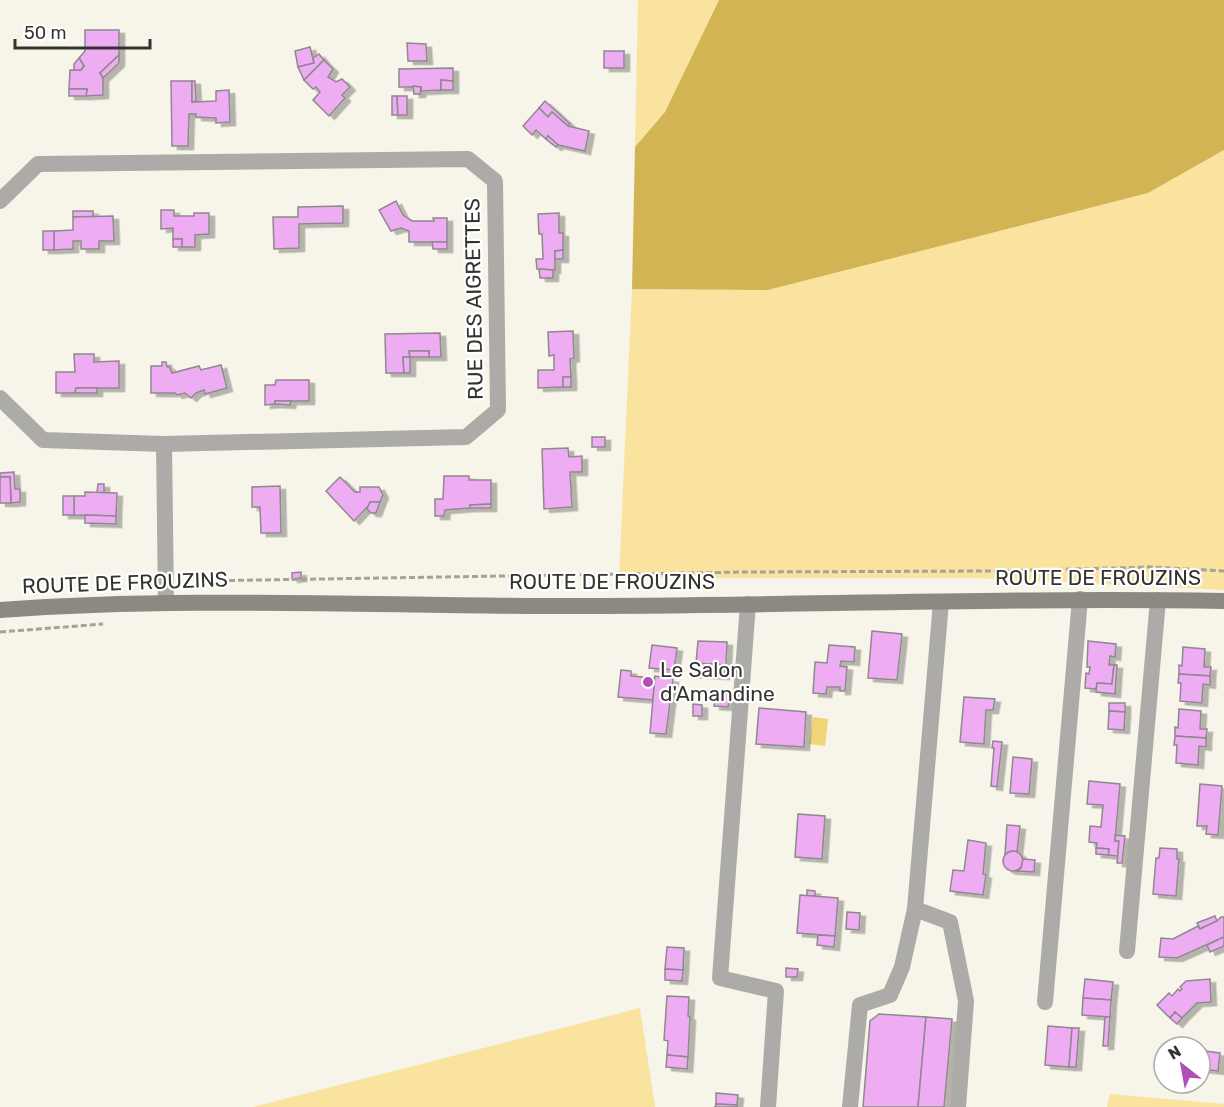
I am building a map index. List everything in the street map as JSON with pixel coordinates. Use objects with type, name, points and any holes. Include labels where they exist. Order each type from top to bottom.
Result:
[{"type":"main road","name":"ROUTE DE FROUZINS","points":[[0,610],[199,602],[529,606],[1080,599],[1224,601]]},
{"type":"street","name":"RUE DES AIGRETTES","points":[[0,201],[38,164],[468,159],[495,181],[498,410],[466,437],[164,444],[43,440],[0,398]]},
{"type":"street","points":[[164,444],[166,603]]},
{"type":"street","points":[[1045,1002],[1080,599]]},
{"type":"street","points":[[1127,951],[1158,600]]},
{"type":"street","points":[[850,1107],[860,1005],[890,995],[902,967],[915,909],[941,602]]},
{"type":"street","points":[[748,604],[720,978],[776,991],[768,1107]]},
{"type":"street","points":[[915,909],[950,922],[966,1001],[958,1107]]},
{"type":"path","points":[[199,602],[199,581],[758,572],[995,572],[1151,567],[1224,571]]},
{"type":"path","points":[[0,632],[108,623]]},
{"type":"shaded area","points":[[638,0],[719,0],[665,112],[635,147]]},
{"type":"shaded area","points":[[719,0],[1224,0],[1224,150],[1148,193],[768,290],[632,289],[635,147],[665,112]]},
{"type":"shaded area","points":[[1224,150],[1224,590],[978,578],[619,578],[632,289],[768,290],[1148,193]]},
{"type":"shaded area","points":[[813,717],[828,719],[825,746],[809,744]]},
{"type":"shaded area","points":[[640,1008],[655,1107],[253,1107]]},
{"type":"shaded area","points":[[1110,1094],[1224,1104],[1224,1107],[1107,1107]]},
{"type":"building","points":[[85,30],[119,30],[119,55],[100,73],[103,78],[103,95],[86,96],[87,89],[69,89],[70,70],[81,70],[84,66],[79,58],[85,51]]},
{"type":"building","points":[[407,43],[426,44],[427,61],[408,61]]},
{"type":"building","points":[[310,47],[314,63],[298,67],[295,51]]},
{"type":"building","points":[[604,51],[624,51],[624,68],[604,68]]},
{"type":"building","points":[[319,54],[324,60],[304,80],[298,67],[314,63],[313,58]]},
{"type":"building","points":[[119,55],[119,63],[103,78],[100,73]]},
{"type":"building","points":[[79,58],[84,66],[81,70],[74,70],[74,64]]},
{"type":"building","points":[[324,60],[333,69],[328,77],[336,82],[342,79],[350,87],[342,95],[345,98],[329,116],[313,100],[320,92],[304,80]]},
{"type":"building","points":[[453,68],[453,81],[441,80],[441,90],[421,91],[421,87],[399,87],[399,69]]},
{"type":"building","points":[[441,80],[453,81],[453,90],[441,90]]},
{"type":"building","points":[[171,81],[192,81],[192,102],[216,101],[216,91],[229,90],[230,122],[216,123],[216,118],[196,117],[196,114],[189,114],[188,146],[172,146]]},
{"type":"building","points":[[192,81],[195,81],[196,101],[192,102]]},
{"type":"building","points":[[413,86],[421,87],[420,94],[414,94]]},
{"type":"building","points":[[69,89],[87,89],[86,96],[69,96]]},
{"type":"building","points":[[392,96],[397,96],[398,115],[392,115]]},
{"type":"building","points":[[397,96],[407,96],[407,115],[398,115]]},
{"type":"building","points":[[545,101],[570,124],[568,126],[552,112],[548,117],[539,108]]},
{"type":"building","points":[[539,108],[548,117],[552,112],[568,126],[589,131],[585,151],[558,145],[548,136],[546,139],[536,130],[532,135],[523,126]]},
{"type":"building","points":[[548,136],[558,145],[556,147],[546,139]]},
{"type":"building","points":[[396,201],[403,215],[412,221],[434,221],[433,218],[447,218],[447,242],[409,242],[409,231],[401,228],[391,231],[379,210]]},
{"type":"building","points":[[343,206],[343,223],[299,224],[299,248],[274,249],[273,217],[298,217],[298,207]]},
{"type":"building","points":[[161,210],[174,210],[174,216],[209,213],[209,234],[195,235],[195,247],[182,247],[182,239],[173,239],[173,228],[161,229]]},
{"type":"building","points":[[73,211],[93,211],[93,217],[73,217]]},
{"type":"building","points":[[559,213],[559,233],[563,233],[563,250],[555,251],[555,270],[537,269],[536,259],[543,259],[538,214]]},
{"type":"building","points":[[113,216],[114,241],[99,241],[99,249],[81,249],[81,241],[73,241],[73,249],[54,250],[54,231],[73,230],[73,217]]},
{"type":"building","points":[[43,231],[54,231],[54,250],[43,250]]},
{"type":"building","points":[[173,239],[182,239],[182,247],[173,247]]},
{"type":"building","points":[[432,242],[447,242],[447,249],[433,249]]},
{"type":"building","points":[[563,250],[563,259],[555,259],[555,251]]},
{"type":"building","points":[[539,269],[553,270],[553,278],[540,278]]},
{"type":"building","points":[[573,331],[574,358],[570,359],[571,377],[563,377],[563,387],[538,388],[538,370],[554,370],[554,355],[549,356],[548,332]]},
{"type":"building","points":[[440,333],[441,357],[429,357],[429,351],[409,351],[410,357],[403,357],[404,373],[386,373],[385,334]]},
{"type":"building","points":[[409,351],[429,351],[429,357],[410,357]]},
{"type":"building","points":[[74,354],[94,354],[94,362],[119,361],[119,388],[76,388],[75,393],[56,393],[56,372],[75,372]]},
{"type":"building","points":[[403,357],[410,357],[410,373],[404,373]]},
{"type":"building","points":[[162,362],[166,362],[172,373],[199,366],[201,370],[221,365],[227,388],[205,394],[204,390],[191,398],[185,393],[177,395],[175,393],[151,393],[151,366],[162,366]]},
{"type":"building","points":[[563,377],[571,377],[571,387],[563,387]]},
{"type":"building","points":[[276,380],[309,380],[309,401],[275,401],[275,404],[265,405],[265,385],[275,385]]},
{"type":"building","points":[[76,388],[97,388],[97,393],[75,393]]},
{"type":"building","points":[[275,401],[291,401],[290,405],[275,404]]},
{"type":"building","points":[[592,437],[605,437],[605,447],[592,447]]},
{"type":"building","points":[[568,448],[569,457],[582,456],[582,472],[570,472],[572,507],[544,509],[542,449]]},
{"type":"building","points":[[14,472],[15,489],[20,489],[20,502],[11,503],[10,477],[0,477],[0,473]]},
{"type":"building","points":[[444,476],[469,476],[469,480],[491,480],[491,504],[445,510],[444,516],[435,516],[435,499],[443,499]]},
{"type":"building","points":[[0,477],[10,477],[11,503],[0,503]]},
{"type":"building","points":[[340,477],[355,492],[360,492],[360,487],[379,487],[383,495],[380,502],[370,502],[354,521],[326,491]]},
{"type":"building","points":[[98,484],[104,484],[104,493],[97,493]]},
{"type":"building","points":[[280,486],[281,533],[261,533],[260,507],[252,507],[252,487]]},
{"type":"building","points":[[85,492],[117,493],[116,516],[74,515],[74,496],[85,496]]},
{"type":"building","points":[[63,496],[74,496],[74,515],[63,515]]},
{"type":"building","points":[[370,502],[380,502],[376,513],[371,513],[367,509]]},
{"type":"building","points":[[491,504],[491,508],[470,508],[470,505]]},
{"type":"building","points":[[85,515],[116,516],[116,524],[85,523]]},
{"type":"building","points":[[301,572],[301,578],[292,579],[292,573]]},
{"type":"building","points":[[872,631],[902,634],[897,680],[868,678]]},
{"type":"building","points":[[698,641],[727,642],[726,665],[696,663]]},
{"type":"building","points":[[1088,641],[1116,644],[1115,657],[1110,656],[1109,665],[1114,665],[1112,684],[1097,683],[1096,689],[1085,688],[1086,673],[1089,674],[1090,667],[1087,667]]},
{"type":"building","points":[[652,645],[677,648],[674,670],[649,668]]},
{"type":"building","points":[[829,645],[855,647],[854,662],[841,661],[840,666],[847,667],[845,691],[840,691],[840,687],[827,687],[826,694],[813,693],[815,662],[827,663]]},
{"type":"building","points":[[1183,647],[1205,649],[1204,667],[1211,667],[1210,676],[1179,674]]},
{"type":"building","points":[[692,663],[725,665],[724,676],[692,674]]},
{"type":"building","points":[[1114,665],[1117,665],[1115,694],[1096,692],[1097,683],[1112,684]]},
{"type":"building","points":[[621,670],[631,671],[631,676],[655,678],[653,700],[618,697]]},
{"type":"building","points":[[1179,674],[1210,676],[1210,685],[1203,684],[1202,703],[1180,701]]},
{"type":"building","points":[[655,676],[673,679],[666,734],[650,733]]},
{"type":"building","points":[[716,692],[730,694],[728,707],[714,706]]},
{"type":"building","points":[[964,697],[995,699],[993,710],[986,710],[984,744],[960,742]]},
{"type":"building","points":[[1109,703],[1125,703],[1125,712],[1109,711]]},
{"type":"building","points":[[693,704],[702,705],[702,716],[693,716]]},
{"type":"building","points":[[759,708],[806,712],[804,747],[756,744]]},
{"type":"building","points":[[1179,709],[1201,711],[1200,729],[1207,729],[1206,738],[1175,736]]},
{"type":"building","points":[[1109,711],[1125,712],[1124,730],[1108,729]]},
{"type":"building","points":[[1175,736],[1206,738],[1206,747],[1199,746],[1198,765],[1176,763]]},
{"type":"building","points":[[993,741],[1002,742],[997,787],[991,786]]},
{"type":"building","points":[[1013,757],[1032,759],[1029,794],[1010,793]]},
{"type":"building","points":[[1089,781],[1120,784],[1115,841],[1119,841],[1118,856],[1108,855],[1109,849],[1096,848],[1097,843],[1089,842],[1090,826],[1101,827],[1103,805],[1087,804]]},
{"type":"building","points":[[1200,784],[1222,786],[1218,835],[1206,834],[1207,826],[1197,826]]},
{"type":"building","points":[[798,814],[825,816],[822,859],[795,857]]},
{"type":"building","points":[[1007,825],[1020,826],[1017,852],[1012,851],[1005,854]]},
{"type":"building","points":[[1115,835],[1125,836],[1122,863],[1117,863],[1119,841],[1115,841]]},
{"type":"building","points":[[968,840],[986,843],[983,874],[986,875],[983,895],[950,891],[953,870],[964,871]]},
{"type":"building","points":[[1096,848],[1109,849],[1108,855],[1096,854]]},
{"type":"building","points":[[1160,848],[1177,849],[1177,859],[1179,859],[1176,896],[1153,894],[1156,858],[1159,858]]},
{"type":"building","points":[[1013,851],[1020,854],[1023,861],[1020,868],[1013,871],[1006,868],[1003,861],[1006,854]]},
{"type":"building","points":[[1023,859],[1035,860],[1034,872],[1017,871],[1021,868]]},
{"type":"building","points":[[807,890],[815,891],[815,896],[807,896]]},
{"type":"building","points":[[800,895],[838,898],[835,936],[797,933]]},
{"type":"building","points":[[847,912],[860,913],[859,930],[846,929]]},
{"type":"building","points":[[1215,916],[1217,921],[1200,929],[1197,923]]},
{"type":"building","points":[[1224,917],[1224,937],[1177,958],[1159,957],[1161,938],[1173,939],[1198,926],[1200,929]]},
{"type":"building","points":[[818,935],[835,936],[834,947],[817,945]]},
{"type":"building","points":[[1224,937],[1224,946],[1210,952],[1207,945]]},
{"type":"building","points":[[667,947],[684,948],[683,970],[665,969]]},
{"type":"building","points":[[786,968],[798,969],[797,977],[786,977]]},
{"type":"building","points":[[665,969],[683,970],[682,981],[665,980]]},
{"type":"building","points":[[1085,979],[1113,982],[1111,1000],[1083,998]]},
{"type":"building","points":[[1210,979],[1211,1002],[1197,1003],[1182,1018],[1175,1012],[1170,1018],[1157,1005],[1169,993],[1172,996],[1178,989],[1180,991],[1182,989],[1180,987],[1186,981]]},
{"type":"building","points":[[667,996],[689,997],[688,1057],[667,1055],[668,1041],[664,1040]]},
{"type":"building","points":[[1083,998],[1111,1000],[1110,1017],[1082,1015]]},
{"type":"building","points":[[1175,1012],[1182,1018],[1177,1024],[1170,1018]]},
{"type":"building","points":[[879,1014],[926,1017],[918,1107],[863,1107],[870,1021]]},
{"type":"building","points":[[926,1017],[952,1019],[944,1107],[918,1107]]},
{"type":"building","points":[[1105,1017],[1110,1017],[1108,1046],[1103,1046]]},
{"type":"building","points":[[1048,1026],[1072,1028],[1069,1067],[1045,1065]]},
{"type":"building","points":[[1072,1028],[1079,1028],[1076,1067],[1069,1067]]},
{"type":"building","points":[[1212,1052],[1220,1053],[1218,1071],[1212,1070]]},
{"type":"building","points":[[667,1055],[688,1057],[687,1069],[666,1067]]},
{"type":"building","points":[[716,1093],[738,1095],[737,1105],[716,1104]]},
{"type":"building","points":[[716,1104],[737,1105],[737,1107],[715,1107]]},
{"type":"place","name":"Le Salon d'Amandine","points":[[648,682]]}]
